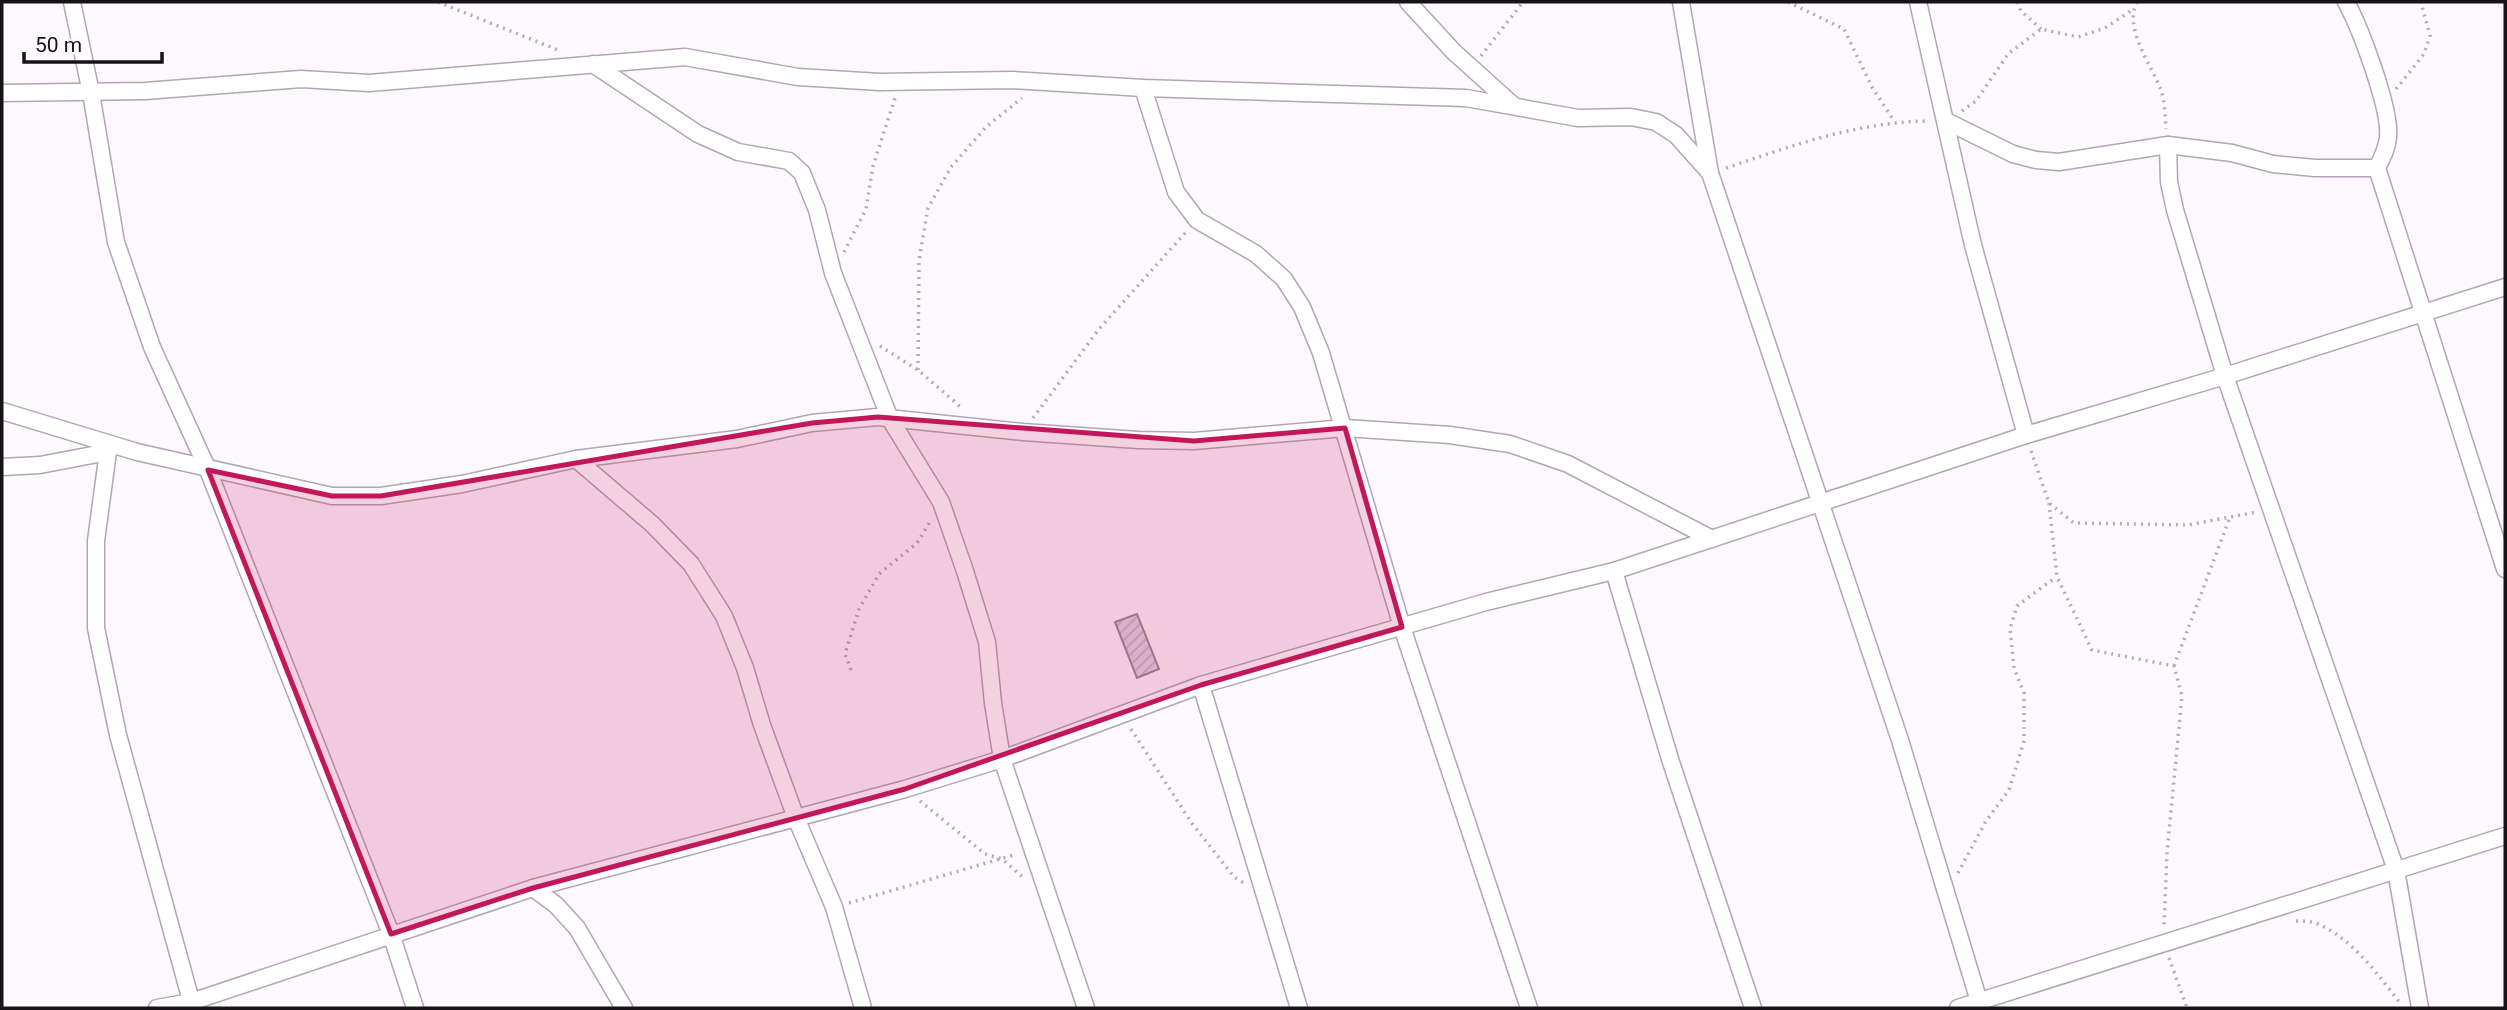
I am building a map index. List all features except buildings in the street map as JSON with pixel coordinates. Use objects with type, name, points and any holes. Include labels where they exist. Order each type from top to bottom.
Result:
[{"type":"street","points":[[72,2],[92,93],[116,242],[152,347],[208,470],[391,934],[415,1008]]},
{"type":"street","points":[[1408,2],[1454,52],[1516,107]]},
{"type":"street","points":[[1681,2],[1710,173],[1900,740],[1980,1005]]},
{"type":"street","points":[[1918,2],[1973,245],[2026,435]]},
{"type":"street","points":[[2346,2],[2384,102],[2389,134],[2386,151],[2377,168],[2505,569]]},
{"type":"street","points":[[2,93],[92,93],[228,86],[301,79],[369,83],[685,57],[798,77],[900,82],[1012,80],[1143,88],[1466,98],[1578,118],[1631,117],[1656,122],[1676,135],[1710,173]]},
{"type":"street","points":[[593,64],[698,134],[738,152],[789,161],[802,173],[817,210],[833,272],[890,419],[941,502],[987,642],[1002,759],[1086,1008]]},
{"type":"street","points":[[1143,88],[1176,192],[1197,220],[1256,254],[1284,279],[1302,307],[1321,353],[1402,627],[1529,1008]]},
{"type":"street","points":[[1945,121],[2013,153],[2036,160],[2059,162],[2168,145],[2232,153],[2273,164],[2315,168],[2377,168]]},
{"type":"street","points":[[2168,145],[2169,182],[2175,210],[2225,376],[2396,870],[2420,1008]]},
{"type":"street","points":[[157,1008],[192,1005],[391,934],[533,888],[905,789],[1002,759],[1201,685],[1486,602],[1614,571],[2026,435],[2225,376],[2505,287]]},
{"type":"street","points":[[2,411],[109,448],[332,496],[382,496],[462,484],[576,459],[737,439],[812,424],[878,417],[986,429],[1138,440],[1194,441],[1345,428],[1450,435],[1510,444],[1567,464],[1712,539]]},
{"type":"street","points":[[2,467],[40,465],[109,448]]},
{"type":"street","points":[[109,448],[96,541],[96,628],[118,735],[192,1005]]},
{"type":"street","points":[[576,459],[652,524],[691,564],[724,616],[745,668],[762,725],[796,818],[834,907],[863,1008]]},
{"type":"street","points":[[1614,571],[1670,759],[1753,1008]]},
{"type":"street","points":[[1201,685],[1299,1008]]},
{"type":"street","points":[[1958,1008],[1980,1005],[2505,836]]},
{"type":"street","points":[[533,888],[556,905],[577,928],[624,1008]]},
{"type":"path","points":[[439,2],[593,64]]},
{"type":"path","points":[[1788,2],[1844,29],[1872,87],[1894,121]]},
{"type":"path","points":[[2017,2],[2021,11],[2041,29],[2078,37],[2105,28],[2132,10],[2137,2]]},
{"type":"path","points":[[2384,102],[2424,54],[2430,36],[2421,2]]},
{"type":"path","points":[[2132,10],[2141,51],[2162,92],[2168,145]]},
{"type":"path","points":[[1710,173],[1825,135],[1894,121],[1945,121],[1976,102],[2008,54],[2041,29]]},
{"type":"path","points":[[833,272],[866,209],[873,166],[900,82]]},
{"type":"path","points":[[919,370],[919,260],[928,208],[951,166],[986,127],[1041,82]]},
{"type":"path","points":[[1023,432],[1099,329],[1197,220]]},
{"type":"path","points":[[855,330],[919,370],[986,429]]},
{"type":"path","points":[[2026,435],[2049,503],[2057,577],[2092,650],[2174,666]]},
{"type":"path","points":[[851,670],[845,654],[859,610],[879,574],[917,543],[941,502]]},
{"type":"path","points":[[2049,503],[2074,523],[2189,525],[2273,510]]},
{"type":"path","points":[[2188,1008],[2164,944],[2166,853],[2182,696],[2174,666],[2230,517]]},
{"type":"path","points":[[1945,892],[1986,821],[2009,790],[2024,741],[2024,693],[2014,668],[2010,629],[2017,606],[2057,577]]},
{"type":"path","points":[[1121,713],[1191,822],[1234,877],[1265,897]]},
{"type":"path","points":[[905,789],[985,854],[1002,859],[1050,902]]},
{"type":"path","points":[[834,907],[1032,850]]},
{"type":"path","points":[[2291,920],[2316,923],[2344,940],[2375,971],[2403,1006]]},
{"type":"highlighted area","points":[[878,417],[1194,441],[1345,428],[1402,627],[1201,685],[905,789],[533,888],[391,934],[208,470],[332,496],[381,496],[812,423]]}]
